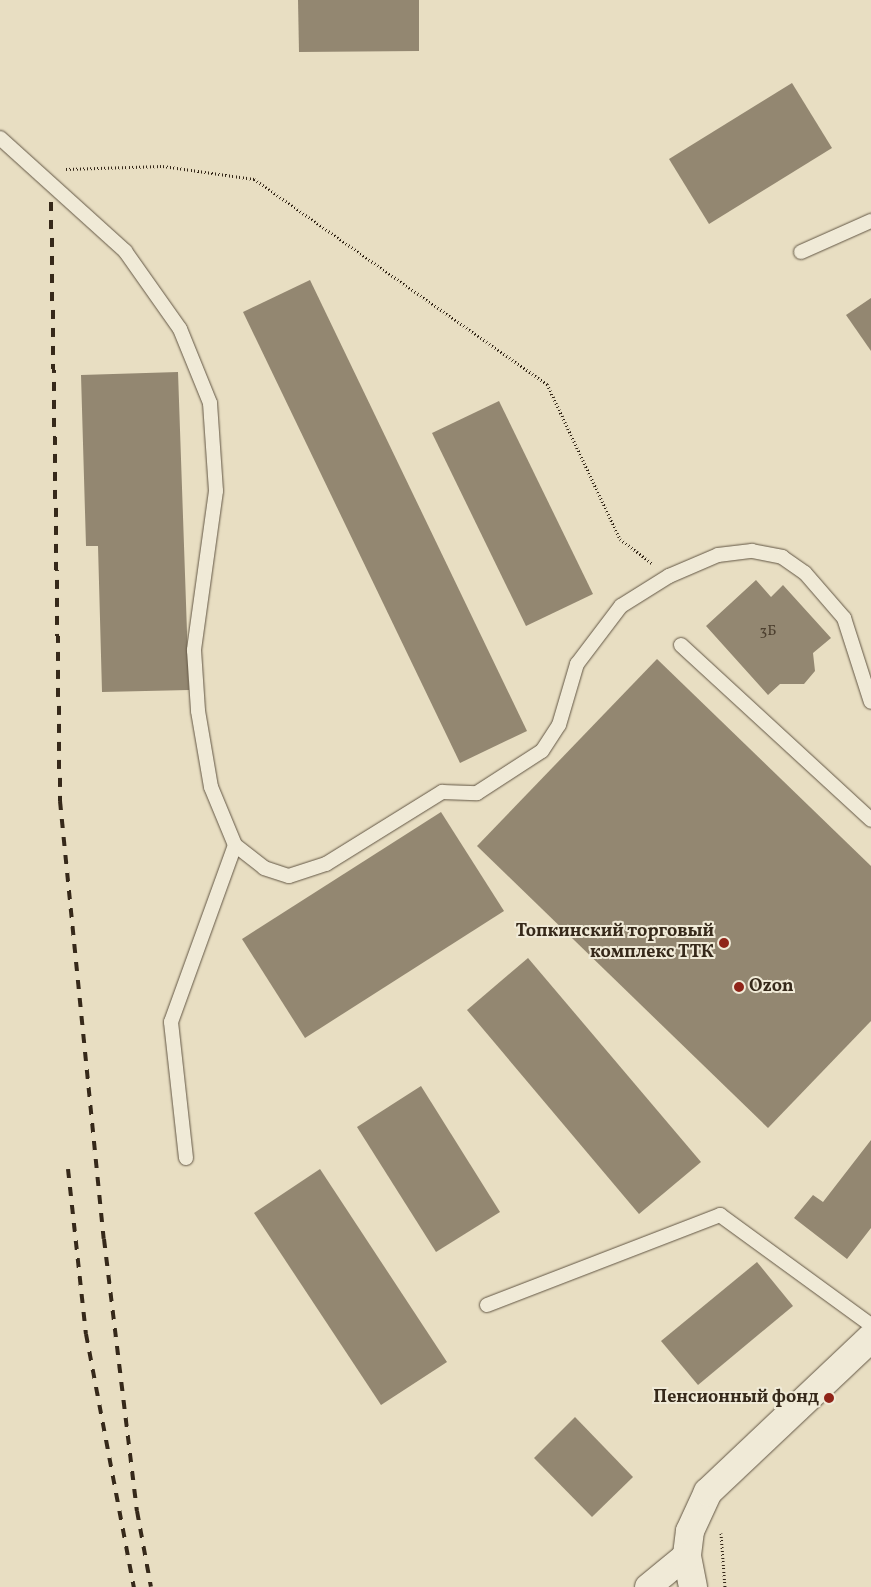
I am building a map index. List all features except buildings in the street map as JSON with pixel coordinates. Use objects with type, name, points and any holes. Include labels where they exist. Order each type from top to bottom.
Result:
[{"type":"street","points":[[693,1587],[687,1555],[696,1510],[708,1492],[871,1338]]},
{"type":"street","points":[[648,1587],[687,1555]]},
{"type":"lane","points":[[0,138],[125,251],[180,329],[210,403],[216,491],[194,650],[198,711],[211,787],[235,844],[264,868],[289,876],[326,864],[442,792],[477,793],[542,751],[559,725],[577,664],[595,635],[621,606],[669,576],[718,555],[752,551],[782,557],[806,573],[844,618],[871,702]]},
{"type":"lane","points":[[801,252],[871,221]]},
{"type":"lane","points":[[681,645],[871,820]]},
{"type":"lane","points":[[186,1158],[171,1022],[235,844]]},
{"type":"lane","points":[[487,1305],[720,1215],[871,1325]]},
{"type":"path","points":[[37,170],[164,166],[254,180],[547,384],[620,539],[669,576]]},
{"type":"path","points":[[725,1525],[718,1540],[725,1587]]},
{"type":"railway","points":[[51,202],[60,801],[104,1239],[137,1511],[151,1587]]},
{"type":"railway","points":[[68,1169],[86,1334],[134,1587]]},
{"type":"place","name":"Топкинский торговый комплекс ТТК","points":[[724,943]]},
{"type":"place","name":"Ozon","points":[[739,987]]},
{"type":"place","name":"Пенсионный фонд","points":[[829,1398]]}]
